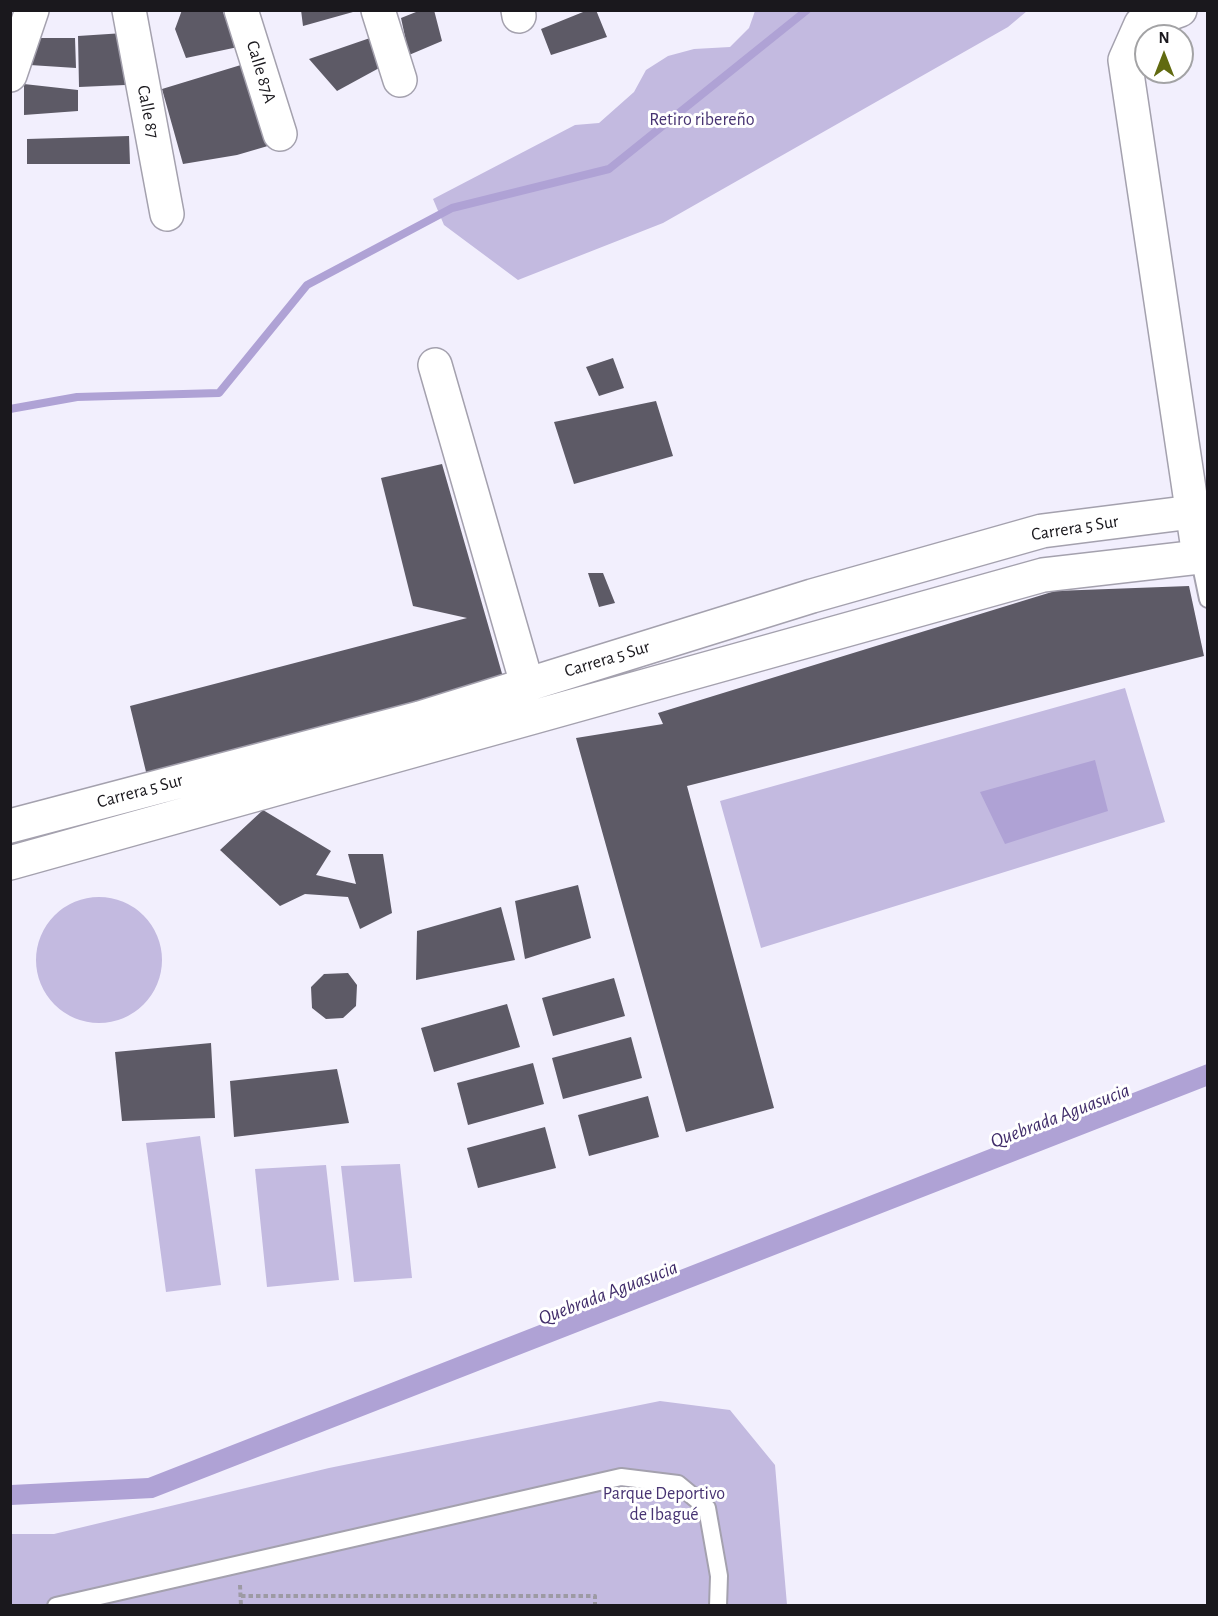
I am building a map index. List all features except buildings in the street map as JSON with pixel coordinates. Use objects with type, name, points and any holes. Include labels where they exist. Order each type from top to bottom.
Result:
[{"type":"street","points":[[10,75],[32,10]]},
{"type":"street","name":"Calle 87","points":[[129,10],[167,214]]},
{"type":"street","name":"Calle 87A","points":[[241,10],[280,134]]},
{"type":"street","points":[[378,10],[400,80]]},
{"type":"street","points":[[1180,10],[1141,24],[1125,60],[1199,511],[1203,556]]},
{"type":"street","points":[[435,365],[527,684]]},
{"type":"street","name":"Carrera 5 Sur","points":[[10,826],[420,718],[812,597],[1041,531],[1199,511]]},
{"type":"street","name":"Carrera 5 Sur","points":[[10,863],[1043,575],[1203,556]]},
{"type":"lane","points":[[1203,556],[1208,599]]},
{"type":"lane","points":[[56,1605],[621,1476],[678,1484],[707,1509],[719,1576],[718,1605]]},
{"type":"path","points":[[241,1605],[241,1596],[595,1596],[595,1605]]},
{"type":"green space","name":"Retiro ribereño","points":[[755,11],[1027,11],[1008,27],[663,223],[518,280],[444,225],[433,199],[575,125],[599,123],[634,92],[646,70],[668,56],[694,49],[730,47],[749,28]]},
{"type":"green space","points":[[1125,688],[1165,822],[761,948],[720,801]]},
{"type":"green space","points":[[99,897],[123,901],[144,915],[158,936],[162,960],[158,984],[144,1005],[123,1019],[99,1023],[75,1019],[54,1005],[40,984],[36,960],[40,936],[54,915],[75,901]]},
{"type":"green space","points":[[200,1136],[221,1285],[166,1292],[146,1143]]},
{"type":"green space","points":[[400,1164],[412,1278],[354,1282],[341,1166]]},
{"type":"green space","points":[[326,1165],[339,1280],[267,1287],[255,1169]]},
{"type":"green space","name":"Parque Deportivo de Ibagué","points":[[660,1401],[730,1410],[775,1465],[787,1605],[11,1606],[11,1534],[54,1534],[329,1468]]},
{"type":"shaded area","points":[[1095,760],[1108,811],[1005,844],[980,792]]},
{"type":"shaded area","name":"Quebrada Aguasucia","points":[[1207,1064],[1207,1086],[153,1498],[11,1505],[11,1485],[148,1478]]},
{"type":"waterway","points":[[10,409],[77,397],[219,393],[307,285],[452,208],[609,169],[807,10]]}]
